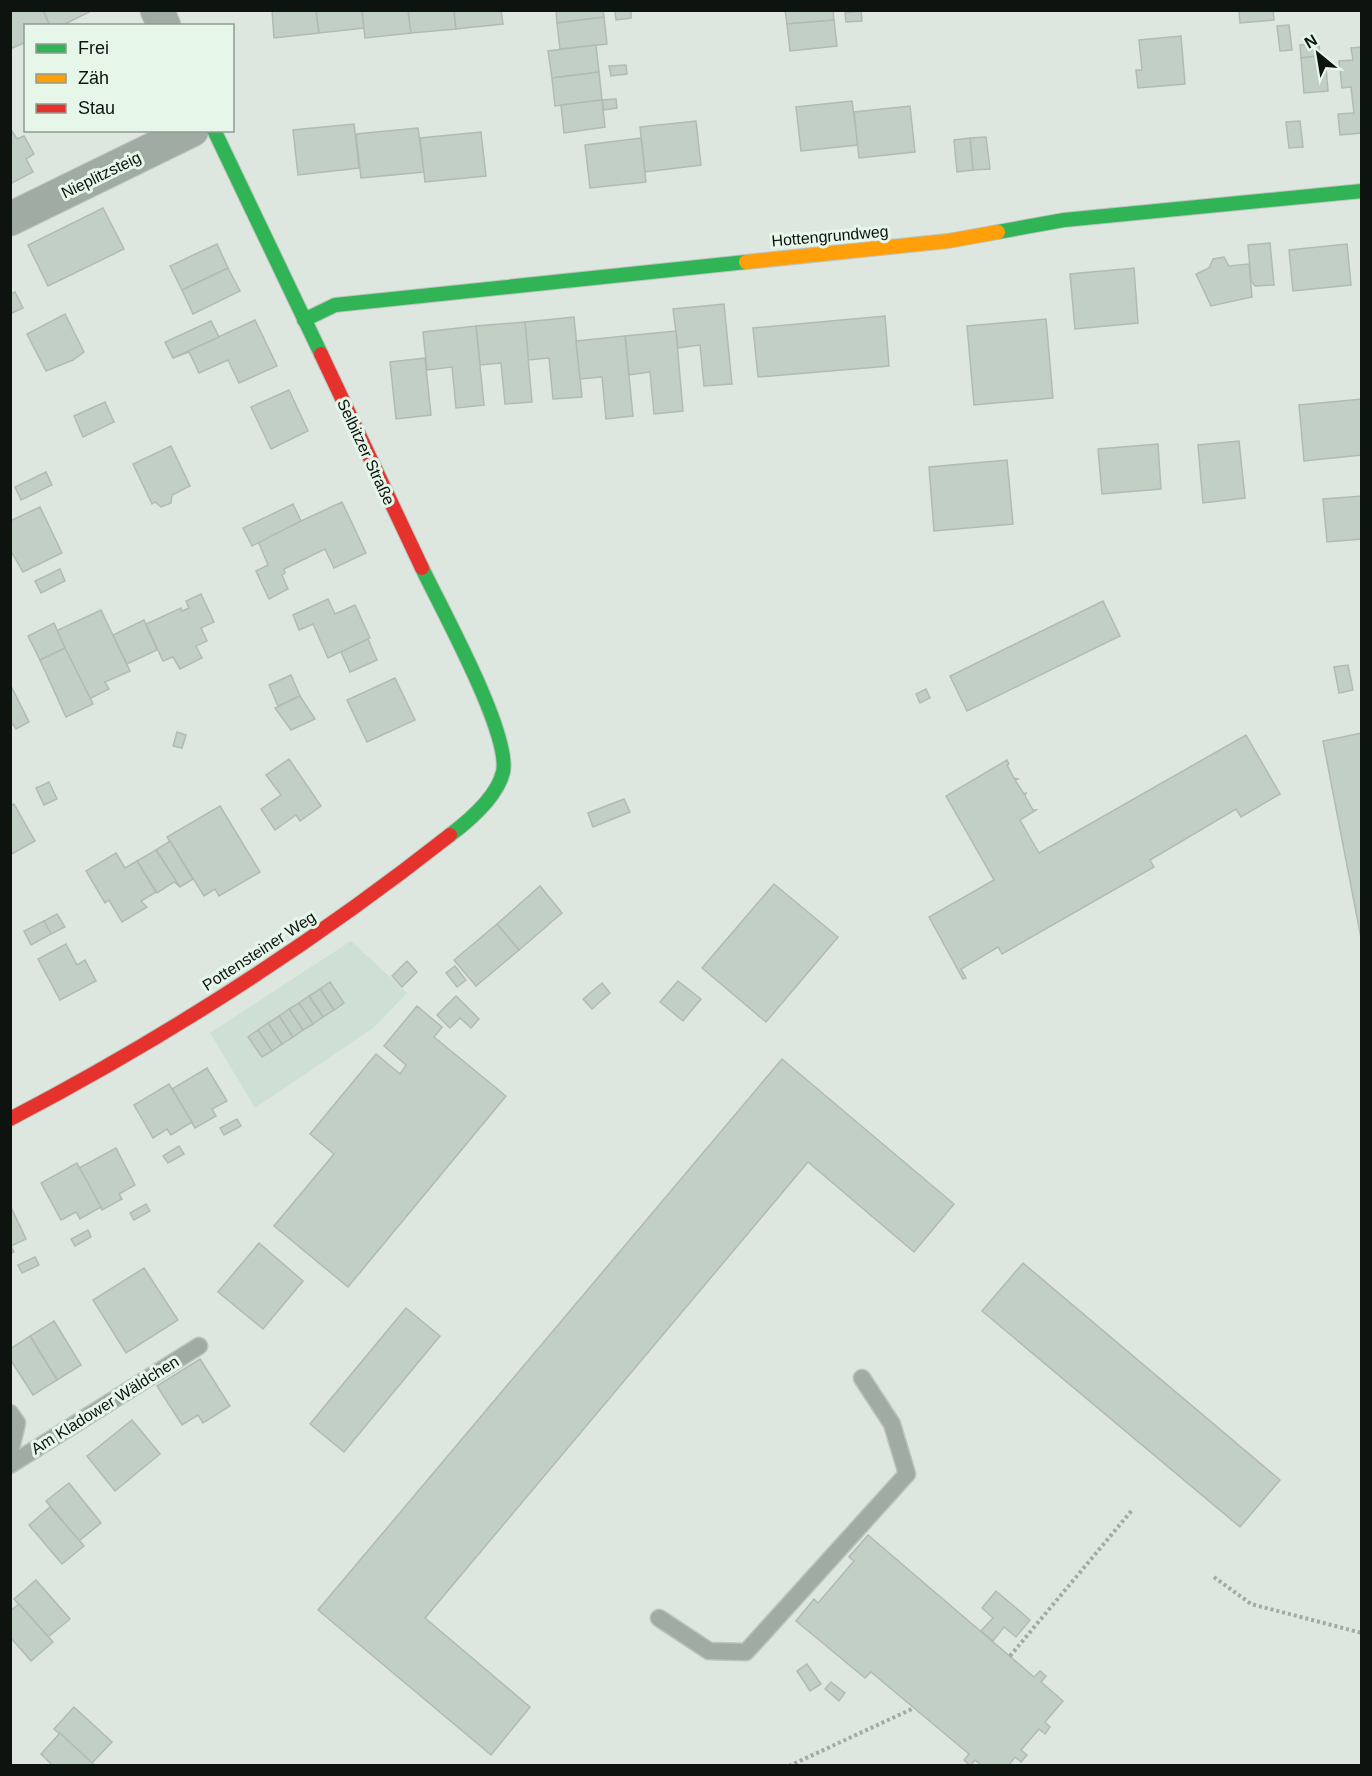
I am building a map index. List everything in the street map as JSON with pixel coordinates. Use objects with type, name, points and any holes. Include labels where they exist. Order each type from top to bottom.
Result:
[{"type":"street","points":[[157,10],[163,24]]},
{"type":"street","name":"Nieplitzsteig","points":[[10,219],[188,132]]},
{"type":"street","name":"Selbitzer Straße","points":[[215,132],[492,714],[503,755],[501,778]]},
{"type":"street","name":"Hottengrundweg","points":[[304,320],[335,305],[948,241],[1064,220],[1362,191]]},
{"type":"street","name":"Pottensteiner Weg","points":[[10,1119],[114,1062],[330,925],[448,836],[485,803],[501,778]]},
{"type":"lane","name":"Am Kladower Wäldchen","points":[[10,1465],[199,1346]]},
{"type":"lane","points":[[659,1618],[710,1651],[746,1653],[907,1474],[892,1424],[862,1378]]},
{"type":"lane","name":"Am Kladower Wäldchen","points":[[10,1413],[17,1423],[10,1452]]},
{"type":"path","points":[[1010,1656],[1133,1509]]},
{"type":"path","points":[[1214,1577],[1251,1604],[1362,1633]]},
{"type":"path","points":[[789,1766],[914,1708]]},
{"type":"shaded area","points":[[351,941],[407,993],[373,1028],[255,1108],[210,1033]]},
{"type":"building","points":[[10,10],[43,10],[49,24],[24,24],[24,43],[10,49]]},
{"type":"building","points":[[43,10],[93,10],[65,24],[49,24]]},
{"type":"building","points":[[272,10],[316,10],[319,33],[274,38]]},
{"type":"building","points":[[316,10],[362,10],[364,28],[319,33]]},
{"type":"building","points":[[362,10],[408,10],[411,33],[365,38]]},
{"type":"building","points":[[408,10],[454,10],[456,29],[411,33]]},
{"type":"building","points":[[454,10],[501,10],[503,24],[456,29]]},
{"type":"building","points":[[556,10],[603,10],[604,17],[557,23]]},
{"type":"building","points":[[615,10],[631,10],[631,18],[616,20]]},
{"type":"building","points":[[785,10],[833,10],[834,20],[787,24]]},
{"type":"building","points":[[1239,10],[1273,10],[1274,20],[1240,23]]},
{"type":"building","points":[[861,11],[862,21],[846,22],[845,13]]},
{"type":"building","points":[[604,17],[607,44],[560,49],[557,23]]},
{"type":"building","points":[[834,20],[837,46],[790,51],[787,24]]},
{"type":"building","points":[[1289,25],[1292,50],[1280,51],[1277,26]]},
{"type":"building","points":[[1181,36],[1185,84],[1138,88],[1136,70],[1142,70],[1139,40]]},
{"type":"building","points":[[1319,44],[1320,56],[1301,58],[1300,45]]},
{"type":"building","points":[[596,45],[599,72],[552,78],[548,51]]},
{"type":"building","points":[[1362,47],[1362,133],[1340,135],[1338,114],[1354,113],[1351,87],[1342,88],[1339,61],[1353,60],[1351,48]]},
{"type":"building","points":[[1325,55],[1328,91],[1304,93],[1301,58]]},
{"type":"building","points":[[626,65],[627,74],[611,76],[609,66]]},
{"type":"building","points":[[599,72],[602,100],[555,106],[552,78]]},
{"type":"building","points":[[616,99],[617,108],[604,110],[602,100]]},
{"type":"building","points":[[602,100],[605,127],[564,133],[561,105]]},
{"type":"building","points":[[852,101],[858,145],[801,151],[796,107]]},
{"type":"building","points":[[910,106],[915,152],[859,158],[854,112]]},
{"type":"building","points":[[696,121],[701,165],[645,172],[640,127]]},
{"type":"building","points":[[1300,121],[1303,147],[1289,148],[1286,122]]},
{"type":"building","points":[[354,124],[359,168],[298,175],[293,130]]},
{"type":"building","points":[[10,128],[17,139],[24,136],[34,154],[26,159],[33,172],[10,184]]},
{"type":"building","points":[[418,128],[424,172],[361,178],[356,134]]},
{"type":"building","points":[[481,132],[486,176],[425,182],[420,138]]},
{"type":"building","points":[[986,137],[990,169],[973,170],[970,138]]},
{"type":"building","points":[[641,138],[646,182],[590,188],[585,145]]},
{"type":"building","points":[[970,138],[973,170],[957,172],[954,140]]},
{"type":"building","points":[[103,208],[124,249],[48,286],[28,245]]},
{"type":"building","points":[[1270,243],[1274,285],[1255,286],[1251,281],[1248,245]]},
{"type":"building","points":[[217,244],[228,268],[182,290],[170,266]]},
{"type":"building","points":[[1347,244],[1351,285],[1293,291],[1289,250]]},
{"type":"building","points":[[1224,257],[1229,266],[1249,264],[1252,297],[1211,306],[1196,274],[1209,268],[1213,259]]},
{"type":"building","points":[[228,268],[240,291],[193,314],[182,290]]},
{"type":"building","points":[[1134,268],[1138,323],[1075,329],[1070,274]]},
{"type":"building","points":[[15,292],[23,308],[10,314],[10,294]]},
{"type":"building","points":[[724,304],[732,384],[704,386],[700,345],[678,348],[673,309]]},
{"type":"building","points":[[65,314],[84,352],[73,360],[46,371],[27,334]]},
{"type":"building","points":[[885,316],[889,366],[758,377],[753,328]]},
{"type":"building","points":[[574,317],[582,397],[553,399],[549,358],[528,360],[525,322]]},
{"type":"building","points":[[1046,319],[1053,398],[974,405],[967,326]]},
{"type":"building","points":[[255,320],[277,366],[239,383],[228,360],[199,373],[189,352],[173,358]]},
{"type":"building","points":[[211,321],[219,337],[173,358],[165,342]]},
{"type":"building","points":[[525,322],[532,402],[505,404],[501,363],[480,365],[476,326]]},
{"type":"building","points":[[476,326],[484,405],[456,408],[452,367],[427,370],[423,332]]},
{"type":"building","points":[[676,331],[683,411],[654,414],[650,372],[629,375],[625,336]]},
{"type":"building","points":[[625,336],[633,416],[606,419],[602,377],[580,379],[576,341]]},
{"type":"building","points":[[425,358],[431,415],[396,419],[390,362]]},
{"type":"building","points":[[289,390],[308,431],[271,449],[251,407]]},
{"type":"building","points":[[1362,399],[1362,455],[1304,461],[1299,405]]},
{"type":"building","points":[[105,402],[114,422],[83,437],[74,416]]},
{"type":"building","points":[[1239,441],[1245,498],[1203,503],[1198,445]]},
{"type":"building","points":[[1158,444],[1161,489],[1102,494],[1098,449]]},
{"type":"building","points":[[171,446],[190,486],[172,495],[171,503],[161,507],[155,502],[152,504],[133,464]]},
{"type":"building","points":[[1007,460],[1013,524],[934,531],[929,467]]},
{"type":"building","points":[[46,472],[52,485],[21,500],[15,487]]},
{"type":"building","points":[[1362,496],[1362,539],[1327,542],[1323,499]]},
{"type":"building","points":[[342,502],[366,553],[334,568],[325,549],[284,569],[285,573],[282,575],[288,589],[269,599],[256,571],[268,565],[258,541]]},
{"type":"building","points":[[293,504],[301,521],[252,546],[243,528]]},
{"type":"building","points":[[40,507],[62,553],[23,572],[11,551],[10,521]]},
{"type":"building","points":[[60,569],[65,581],[41,593],[35,581]]},
{"type":"building","points":[[201,594],[214,622],[201,628],[207,641],[196,646],[202,658],[180,669],[173,657],[163,661],[146,624],[181,608],[182,611],[189,608],[186,601]]},
{"type":"building","points":[[328,599],[335,614],[355,605],[370,638],[328,658],[313,624],[299,630],[293,615]]},
{"type":"building","points":[[1103,601],[1120,636],[967,711],[950,676]]},
{"type":"building","points":[[101,610],[130,671],[105,682],[109,689],[89,699],[56,631]]},
{"type":"building","points":[[144,620],[157,650],[127,664],[113,635]]},
{"type":"building","points":[[54,623],[65,648],[40,660],[28,636]]},
{"type":"building","points":[[368,639],[377,660],[350,672],[341,652]]},
{"type":"building","points":[[65,648],[93,704],[66,717],[40,660]]},
{"type":"building","points":[[1348,665],[1353,690],[1339,693],[1334,667]]},
{"type":"building","points":[[291,675],[300,696],[278,706],[269,685]]},
{"type":"building","points":[[395,678],[415,720],[367,742],[347,700]]},
{"type":"building","points":[[10,684],[29,722],[16,729],[13,724],[10,726]]},
{"type":"building","points":[[926,689],[930,698],[920,703],[916,694]]},
{"type":"building","points":[[300,696],[315,719],[291,730],[275,708]]},
{"type":"building","points":[[177,732],[186,735],[182,748],[173,746]]},
{"type":"building","points":[[1362,733],[1362,943],[1323,741]]},
{"type":"building","points":[[1246,735],[1280,794],[1241,817],[1236,809],[1150,860],[1154,867],[1002,954],[998,947],[961,969],[966,978],[963,979],[929,917],[994,880],[946,796],[1007,760],[1009,764],[1007,765],[1014,778],[1018,779],[1015,780],[1024,794],[1026,793],[1025,796],[1033,810],[1036,810],[1020,820],[1039,853]]},
{"type":"building","points":[[289,759],[321,806],[300,821],[296,815],[275,830],[261,809],[281,795],[266,775]]},
{"type":"building","points":[[49,782],[57,799],[44,805],[36,788]]},
{"type":"building","points":[[624,799],[630,812],[593,827],[588,813]]},
{"type":"building","points":[[14,804],[35,841],[10,855],[10,806]]},
{"type":"building","points":[[220,806],[260,872],[219,896],[215,889],[204,896],[167,837]]},
{"type":"building","points":[[170,841],[193,879],[180,887],[156,850]]},
{"type":"building","points":[[156,850],[180,887],[174,882],[157,893],[137,861]]},
{"type":"building","points":[[116,853],[125,868],[137,861],[156,892],[141,901],[147,907],[122,922],[109,900],[105,903],[86,871]]},
{"type":"building","points":[[774,884],[838,937],[766,1022],[702,968]]},
{"type":"building","points":[[540,886],[562,913],[519,950],[497,924]]},
{"type":"building","points":[[57,914],[65,927],[51,934],[44,921]]},
{"type":"building","points":[[44,921],[51,934],[31,945],[24,931]]},
{"type":"building","points":[[497,924],[519,950],[476,986],[454,960]]},
{"type":"building","points":[[66,944],[77,965],[85,960],[96,981],[60,1000],[38,959]]},
{"type":"building","points":[[407,961],[417,972],[402,987],[392,976]]},
{"type":"building","points":[[455,966],[466,980],[457,987],[446,973]]},
{"type":"building","points":[[678,981],[701,999],[683,1021],[660,1002]]},
{"type":"building","points":[[330,982],[344,1003],[334,1010],[320,989]]},
{"type":"building","points":[[602,983],[610,993],[592,1009],[583,999]]},
{"type":"building","points":[[320,989],[334,1010],[323,1017],[309,996]]},
{"type":"building","points":[[309,996],[323,1017],[313,1024],[299,1003]]},
{"type":"building","points":[[456,996],[479,1019],[471,1028],[460,1018],[450,1028],[437,1015]]},
{"type":"building","points":[[299,1003],[313,1024],[303,1030],[289,1009]]},
{"type":"building","points":[[417,1006],[442,1027],[434,1037],[506,1096],[348,1287],[274,1226],[334,1154],[310,1134],[376,1054],[400,1074],[406,1065],[384,1046]]},
{"type":"building","points":[[289,1009],[303,1030],[293,1037],[279,1016]]},
{"type":"building","points":[[279,1016],[293,1037],[282,1044],[268,1023]]},
{"type":"building","points":[[268,1023],[282,1044],[272,1051],[258,1030]]},
{"type":"building","points":[[258,1030],[272,1051],[262,1057],[248,1037]]},
{"type":"building","points":[[782,1059],[954,1204],[914,1252],[808,1162],[425,1618],[530,1707],[491,1755],[318,1610]]},
{"type":"building","points":[[207,1068],[227,1101],[212,1109],[216,1116],[195,1128],[172,1089]]},
{"type":"building","points":[[169,1084],[192,1122],[171,1135],[167,1129],[153,1138],[134,1105]]},
{"type":"building","points":[[237,1119],[241,1126],[224,1135],[220,1128]]},
{"type":"building","points":[[179,1146],[184,1154],[168,1163],[163,1156]]},
{"type":"building","points":[[116,1148],[135,1185],[119,1194],[122,1199],[102,1210],[79,1168]]},
{"type":"building","points":[[77,1163],[101,1207],[80,1219],[76,1212],[61,1220],[41,1183]]},
{"type":"building","points":[[146,1204],[150,1211],[134,1220],[130,1213]]},
{"type":"building","points":[[10,1205],[26,1239],[11,1246],[14,1252],[10,1254]]},
{"type":"building","points":[[88,1230],[91,1237],[75,1246],[71,1239]]},
{"type":"building","points":[[259,1243],[303,1281],[263,1329],[218,1292]]},
{"type":"building","points":[[35,1257],[39,1265],[22,1273],[18,1265]]},
{"type":"building","points":[[1023,1263],[1280,1480],[1240,1527],[982,1311]]},
{"type":"building","points":[[144,1268],[178,1320],[126,1353],[93,1300]]},
{"type":"building","points":[[406,1308],[440,1336],[344,1452],[310,1424]]},
{"type":"building","points":[[54,1321],[81,1365],[57,1380],[30,1336]]},
{"type":"building","points":[[30,1336],[57,1380],[33,1395],[10,1359],[10,1349]]},
{"type":"building","points":[[200,1359],[230,1406],[203,1423],[198,1415],[182,1425],[157,1386]]},
{"type":"building","points":[[132,1420],[160,1454],[115,1491],[87,1456]]},
{"type":"building","points":[[69,1483],[101,1523],[79,1541],[46,1501]]},
{"type":"building","points":[[50,1507],[84,1546],[62,1564],[29,1525]]},
{"type":"building","points":[[868,1535],[1034,1677],[1040,1671],[1046,1676],[1041,1682],[1063,1701],[1045,1722],[1050,1727],[1045,1734],[1039,1729],[1021,1750],[1027,1755],[1021,1762],[1015,1757],[1008,1766],[982,1766],[975,1760],[970,1766],[964,1760],[969,1754],[871,1672],[865,1678],[796,1621],[814,1599],[818,1603],[854,1561],[849,1557]]},
{"type":"building","points":[[36,1580],[70,1619],[48,1637],[14,1599]]},
{"type":"building","points":[[996,1591],[1030,1620],[1016,1637],[1004,1627],[993,1641],[981,1631],[993,1618],[982,1608]]},
{"type":"building","points":[[19,1604],[53,1642],[31,1661],[10,1637],[10,1611]]},
{"type":"building","points":[[807,1664],[821,1684],[810,1691],[797,1671]]},
{"type":"building","points":[[831,1682],[845,1693],[839,1701],[825,1689]]},
{"type":"building","points":[[74,1707],[112,1742],[92,1763],[54,1729]]},
{"type":"building","points":[[60,1733],[96,1766],[53,1766],[41,1754]]},
{"type":"traffic: fast","points":[[215,132],[321,354]]},
{"type":"traffic: fast","points":[[998,232],[1064,220],[1362,191]]},
{"type":"traffic: fast","points":[[304,320],[335,305],[746,262]]},
{"type":"traffic: fast","points":[[422,568],[473,671],[486,701],[503,754],[503,772],[495,790],[474,815],[450,835]]},
{"type":"traffic: slow","points":[[746,262],[948,241],[998,232]]},
{"type":"traffic: jam","points":[[321,354],[422,568]]},
{"type":"traffic: jam","points":[[10,1119],[125,1056],[237,987],[345,914],[450,835]]}]
